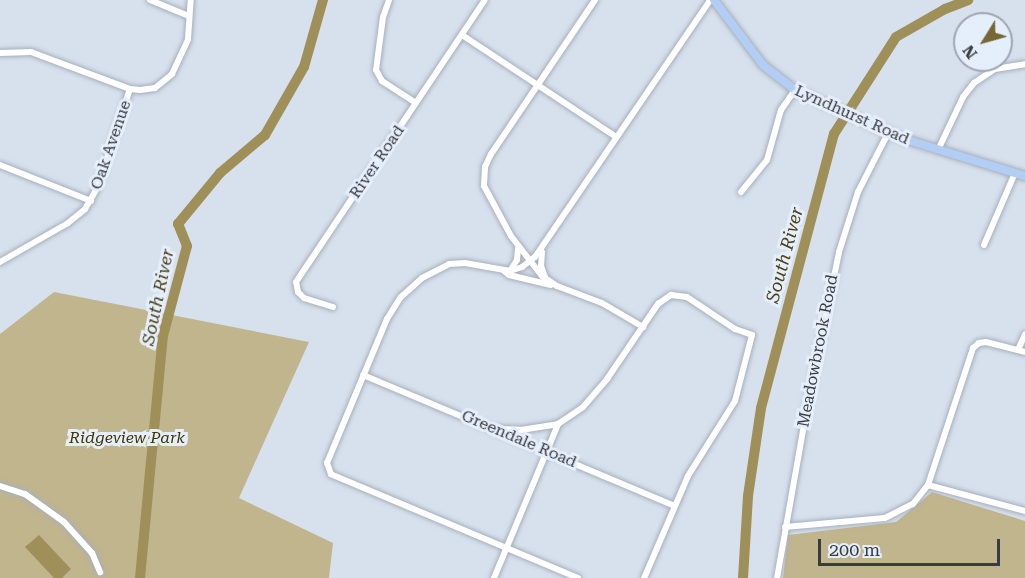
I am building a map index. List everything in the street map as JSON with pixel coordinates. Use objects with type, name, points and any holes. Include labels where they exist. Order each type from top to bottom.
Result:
[{"type":"main road","name":"Lyndhurst Road","points":[[712,0],[763,65],[795,90],[888,133],[1025,176]]},
{"type":"street","points":[[150,0],[189,16]]},
{"type":"street","name":"Oak Avenue","points":[[0,262],[77,218],[91,201],[130,88],[140,90],[155,87],[172,74],[188,39],[191,24],[189,16],[191,0]]},
{"type":"street","points":[[389,0],[383,17],[376,70],[382,81],[416,103]]},
{"type":"street","name":"River Road","points":[[333,307],[304,298],[297,292],[296,282],[485,0]]},
{"type":"street","points":[[557,286],[546,280],[517,245],[486,193],[484,174],[491,154],[595,0]]},
{"type":"street","points":[[578,578],[331,474],[327,468],[363,375],[393,308],[422,278],[444,266],[460,262],[506,271],[529,262],[542,249],[616,137],[712,0]]},
{"type":"street","points":[[462,35],[616,137]]},
{"type":"street","points":[[0,53],[31,52],[130,88]]},
{"type":"street","points":[[938,150],[963,98],[974,83],[995,69],[1025,64]]},
{"type":"street","points":[[741,192],[767,160],[781,110],[795,90]]},
{"type":"street","name":"Meadowbrook Road","points":[[777,578],[808,396],[839,252],[858,192],[888,133]]},
{"type":"street","points":[[0,165],[91,201]]},
{"type":"street","points":[[984,245],[1015,173]]},
{"type":"street","points":[[506,271],[517,260],[517,245]]},
{"type":"street","points":[[522,252],[542,249]]},
{"type":"street","points":[[542,249],[541,266],[546,280]]},
{"type":"street","points":[[506,271],[509,275],[557,286],[590,297],[643,327]]},
{"type":"street","points":[[497,429],[521,430],[558,424],[583,407],[595,394],[661,301],[677,295],[687,297],[735,329],[752,335],[735,401],[697,460],[644,578]]},
{"type":"street","points":[[785,527],[893,516],[913,504],[928,485],[976,344],[982,342],[1022,351],[1025,334]]},
{"type":"street","name":"Greendale Road","points":[[363,375],[497,429],[675,506]]},
{"type":"street","points":[[494,578],[558,424]]},
{"type":"street","points":[[928,485],[1025,511]]},
{"type":"street","points":[[0,486],[25,494],[64,522],[92,553],[100,572]]},
{"type":"green space","name":"Ridgeview Park","points":[[54,292],[309,342],[239,498],[333,543],[329,578],[0,578],[0,334]]},
{"type":"green space","points":[[932,492],[1025,521],[1025,578],[783,578],[788,535],[896,522]]},
{"type":"shaded area","points":[[39,535],[71,569],[62,578],[54,578],[25,547]]},
{"type":"waterway","name":"South River","points":[[140,578],[163,336],[187,246],[178,224],[220,173],[265,135],[304,67],[323,0]]},
{"type":"waterway","name":"South River","points":[[743,578],[748,496],[761,408],[834,134],[896,37],[945,9],[968,0]]}]
